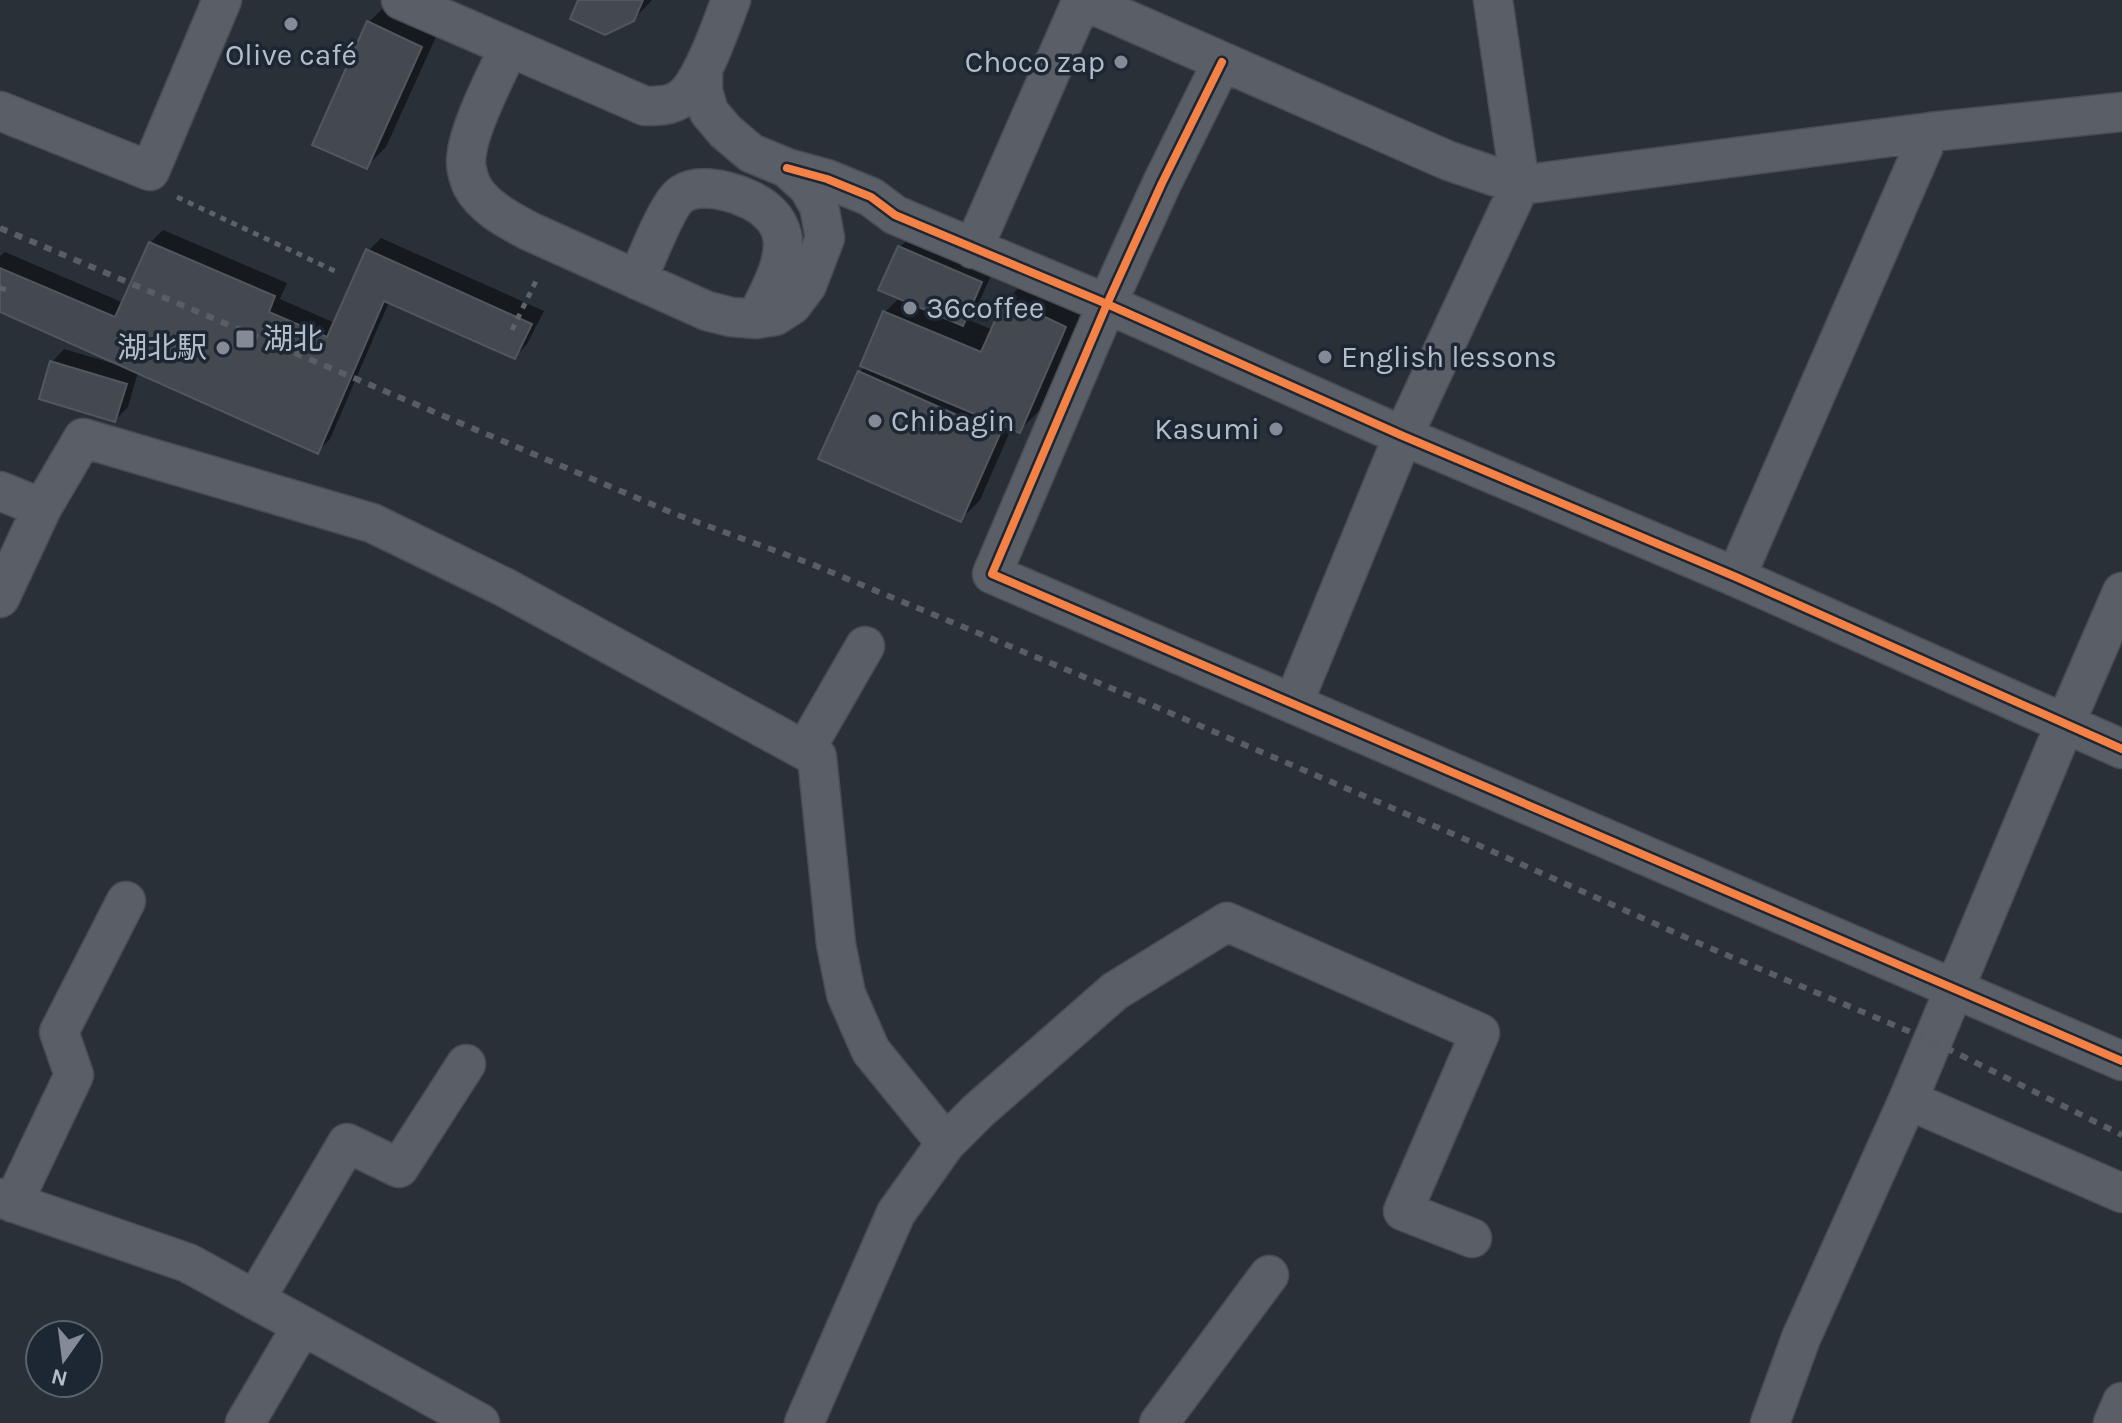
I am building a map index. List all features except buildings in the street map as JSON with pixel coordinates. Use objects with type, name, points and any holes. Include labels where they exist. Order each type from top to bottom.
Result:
[{"type":"street","points":[[0,111],[150,171],[222,0]]},
{"type":"street","points":[[401,0],[645,106],[664,106],[681,99],[692,87],[731,0]]},
{"type":"street","points":[[973,249],[1082,0],[1449,161],[1520,185],[1930,132],[2122,112]]},
{"type":"street","points":[[1293,704],[1403,436],[1520,185],[1493,0]]},
{"type":"street","points":[[509,47],[470,135],[466,163],[472,186],[502,216],[529,231],[707,311],[756,319],[775,316],[792,305],[807,285],[825,238],[819,206],[808,187],[787,168]]},
{"type":"street","points":[[1222,62],[1107,304],[992,574],[2122,1061]]},
{"type":"street","points":[[703,68],[703,91],[709,112],[725,131],[751,153],[871,197],[895,215],[1736,577],[2122,749]]},
{"type":"street","points":[[1736,577],[1930,132]]},
{"type":"street","points":[[637,280],[671,205],[680,194],[697,188],[719,189],[767,210],[780,227],[783,245],[779,266],[756,319]]},
{"type":"street","points":[[825,238],[850,221],[870,214],[895,215]]},
{"type":"street","points":[[0,598],[42,508],[83,438],[372,523],[504,587],[805,750],[817,757],[836,944],[846,994],[871,1051],[946,1143]]},
{"type":"street","points":[[0,491],[42,508]]},
{"type":"street","points":[[1770,1423],[1801,1338],[1908,1100],[2122,592]]},
{"type":"street","points":[[805,750],[865,646]]},
{"type":"street","points":[[126,901],[59,1032],[74,1075],[6,1200],[188,1263],[476,1422]]},
{"type":"street","points":[[804,1423],[896,1213],[946,1143],[1115,991],[1227,922],[1480,1033],[1403,1211],[1472,1238]]},
{"type":"street","points":[[255,1300],[347,1143],[399,1168],[466,1064]]},
{"type":"street","points":[[1908,1100],[2122,1193]]},
{"type":"street","points":[[1159,1423],[1269,1275]]},
{"type":"street","points":[[245,1423],[302,1326]]},
{"type":"street","points":[[2113,1423],[2122,1402]]},
{"type":"path","points":[[150,171],[163,191],[339,273]]},
{"type":"path","points":[[512,330],[537,279]]},
{"type":"railway","points":[[0,228],[675,514],[809,563],[1147,703],[1932,1041],[2122,1135]]},
{"type":"cycle path","points":[[1222,62],[1107,304],[992,574],[2122,1061]]},
{"type":"cycle path","points":[[787,168],[827,179],[871,197],[895,215],[1736,577],[2122,749]]},
{"type":"place","name":"Olive café","points":[[291,24]]},
{"type":"place","name":"Choco zap","points":[[1121,62]]},
{"type":"place","name":"36coffee","points":[[910,308]]},
{"type":"place","name":"湖北","points":[[245,339]]},
{"type":"place","name":"湖北駅","points":[[223,348]]},
{"type":"place","name":"English lessons","points":[[1325,357]]},
{"type":"place","name":"Chibagin","points":[[875,421]]},
{"type":"place","name":"Kasumi","points":[[1276,429]]}]
